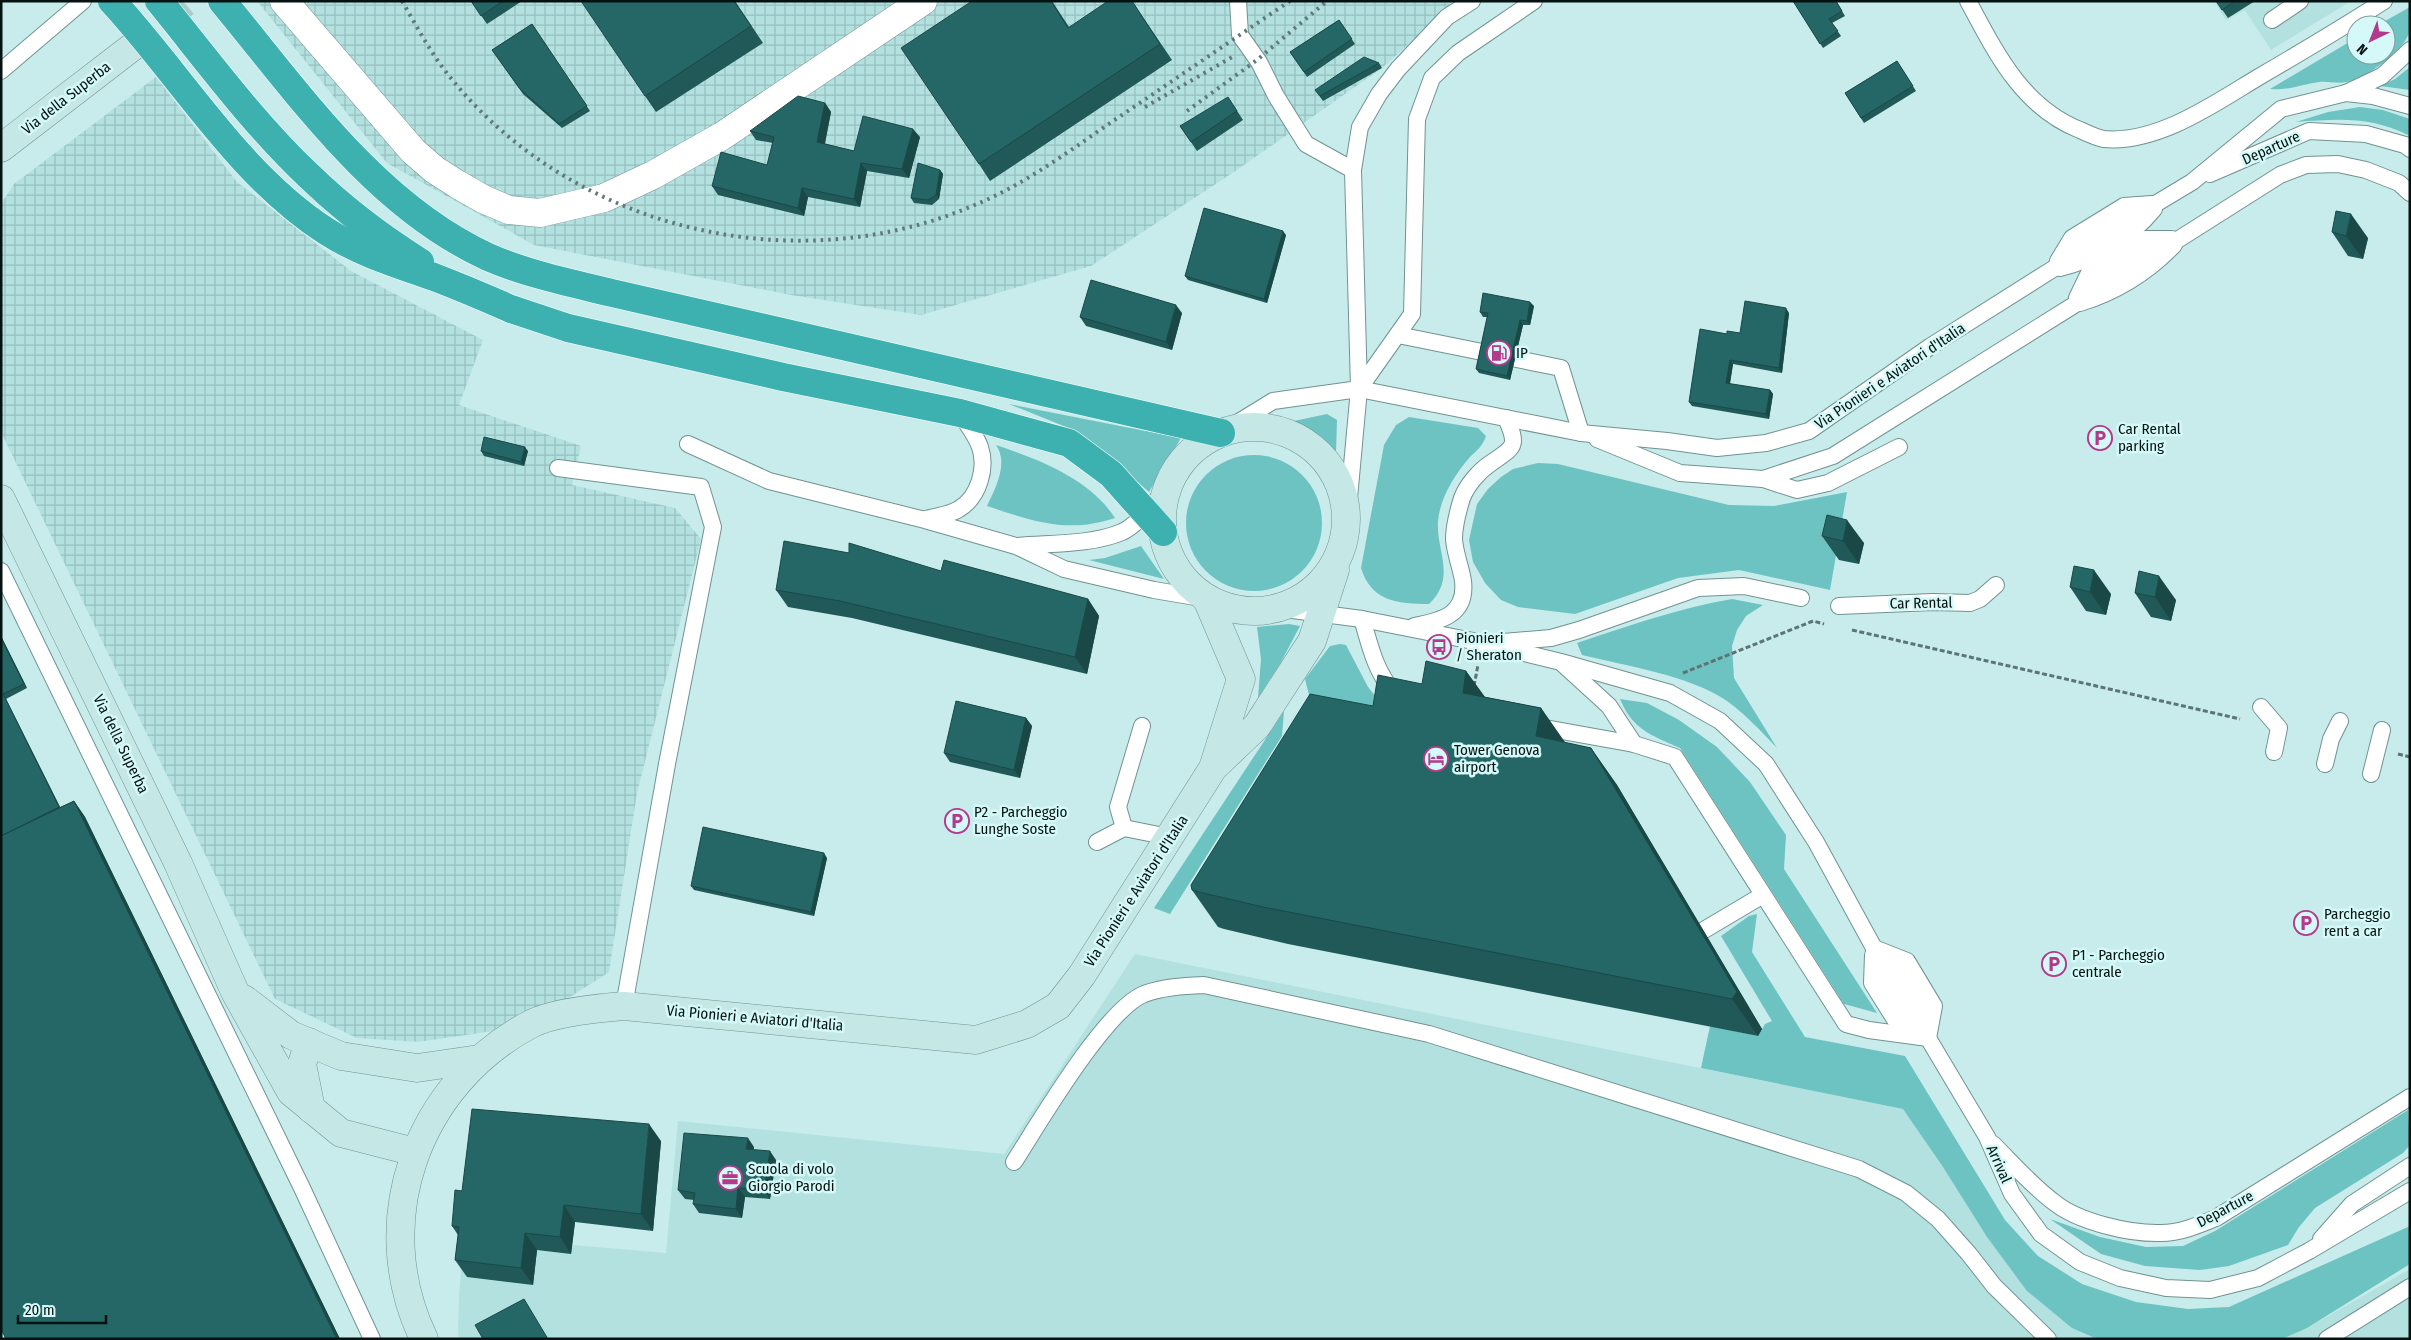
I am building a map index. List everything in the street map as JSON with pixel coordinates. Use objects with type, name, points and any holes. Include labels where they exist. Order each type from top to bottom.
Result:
[{"type":"highway","points":[[112,1],[247,162],[283,197],[326,231],[371,256],[435,278],[511,309],[568,328],[783,377],[960,413],[1069,443],[1111,474],[1163,532]]},
{"type":"highway","points":[[159,1],[266,132],[308,176],[391,244],[436,273],[511,309]]},
{"type":"highway","points":[[222,1],[341,144],[409,207],[446,233],[488,257],[540,275],[1221,433]]},
{"type":"street","points":[[284,1],[413,150],[436,170],[497,206],[523,213],[540,213],[604,198],[662,170],[722,136],[922,1]]},
{"type":"street","name":"Via della Superba","points":[[1,148],[131,48]]},
{"type":"street","points":[[1263,427],[1285,432],[1304,442],[1321,455],[1334,472],[1342,492],[1347,520],[1342,548],[1329,574],[1300,600],[1277,608],[1252,611],[1233,609],[1207,599],[1182,576],[1168,551],[1163,532],[1162,515],[1167,489],[1175,472],[1191,452],[1221,433],[1242,428],[1263,427]]},
{"type":"street","name":"Via della Superba","points":[[1,499],[178,863],[235,992],[291,1092],[341,1133],[415,1152]]},
{"type":"street","name":"Via Pionieri e Aviatori d'Italia","points":[[424,1339],[404,1275],[399,1224],[415,1152],[428,1124],[450,1091],[479,1059],[500,1043],[533,1023],[588,1009],[624,1006],[976,1040],[1027,1024],[1058,1006],[1082,975],[1213,768],[1257,726],[1312,641],[1342,548]]},
{"type":"street","name":"Via Pionieri e Aviatori d'Italia","points":[[1207,599],[1241,679],[1213,768]]},
{"type":"street","name":"Via della Superba","points":[[235,992],[291,1035],[342,1056],[417,1068],[479,1059]]},
{"type":"street","points":[[309,1042],[302,1064],[311,1109]]},
{"type":"lane","points":[[1,71],[83,1]]},
{"type":"lane","points":[[1238,1],[1240,35],[1259,62],[1276,96],[1306,144],[1353,170]]},
{"type":"lane","points":[[1447,17],[1454,1]]},
{"type":"lane","points":[[1347,520],[1359,389],[1353,170],[1360,126],[1379,94],[1398,69],[1447,17],[1472,1]]},
{"type":"lane","points":[[1359,389],[1412,314],[1417,119],[1432,78],[1458,52],[1534,1]]},
{"type":"lane","points":[[1968,1],[2011,76],[2036,104],[2065,124],[2104,139],[2138,137],[2185,120],[2309,48],[2384,1]]},
{"type":"lane","points":[[2272,20],[2300,1]]},
{"type":"lane","points":[[2053,269],[2083,262],[2138,229],[2158,204],[2192,182],[2281,109],[2346,93],[2382,76],[2410,50]]},
{"type":"lane","points":[[2346,93],[2373,96],[2410,106]]},
{"type":"lane","name":"Departure","points":[[2192,182],[2309,131],[2366,134],[2405,145],[2410,149]]},
{"type":"lane","points":[[1763,479],[1833,456],[2074,305],[2111,276],[2152,251],[2179,239],[2280,175],[2306,165],[2338,164],[2366,170],[2399,183],[2410,193]]},
{"type":"lane","points":[[2053,269],[2072,238],[2124,206],[2158,204]]},
{"type":"lane","name":"Via Pionieri e Aviatori d'Italia","points":[[1221,433],[1273,402],[1359,389],[1581,433],[1717,448],[1766,443],[1808,431],[1931,346],[2053,269]]},
{"type":"lane","points":[[1398,335],[1561,368],[1581,433],[1680,473],[1763,479],[1797,490],[1828,483],[1900,448]]},
{"type":"lane","points":[[925,520],[958,510],[970,500],[977,490],[983,460],[980,446],[960,413]]},
{"type":"lane","points":[[1407,628],[1449,617],[1461,602],[1463,582],[1454,539],[1458,513],[1464,493],[1475,477],[1490,463],[1506,455],[1512,445],[1513,432],[1506,418]]},
{"type":"lane","points":[[688,444],[769,481],[925,520],[1016,546],[1064,569],[1154,590],[1207,599]]},
{"type":"lane","points":[[558,468],[701,486],[713,527],[667,764],[624,1006]]},
{"type":"lane","points":[[1016,546],[1088,540],[1122,532],[1131,526],[1167,489]]},
{"type":"lane","points":[[1,572],[293,1170],[372,1339]]},
{"type":"lane","name":"Car Rental","points":[[1839,606],[1933,602],[1970,603],[1980,599],[1996,585]]},
{"type":"lane","points":[[1483,642],[1551,638],[1698,588],[1744,586],[1801,598]]},
{"type":"lane","points":[[1277,608],[1362,619],[1483,642],[1670,693],[1720,721],[1766,764],[1816,842],[1874,948],[1872,983],[1899,1026],[1928,1038]]},
{"type":"lane","points":[[1362,619],[1376,667],[1394,692],[1407,699]]},
{"type":"lane","points":[[1561,662],[1609,706],[1634,744]]},
{"type":"lane","points":[[2261,706],[2279,728],[2274,752]]},
{"type":"lane","points":[[2326,764],[2331,739],[2340,721]]},
{"type":"lane","points":[[1520,723],[1634,744],[1675,757],[1846,1024],[1869,1030],[1928,1038]]},
{"type":"lane","points":[[1124,828],[1118,807],[1142,726]]},
{"type":"lane","points":[[2371,774],[2382,730]]},
{"type":"lane","points":[[1098,842],[1124,828],[1169,838]]},
{"type":"lane","points":[[1704,930],[1763,895]]},
{"type":"lane","points":[[1874,948],[1907,961],[1925,990],[1934,1006],[1928,1038]]},
{"type":"lane","points":[[1014,1162],[1092,1045],[1117,1013],[1142,995],[1169,987],[1204,985],[1429,1034],[1859,1170],[1906,1193],[1938,1219],[1994,1286],[2048,1339]]},
{"type":"lane","name":"Arrival","points":[[1928,1038],[1987,1137],[2012,1194],[2041,1234],[2080,1262],[2120,1278],[2166,1288],[2210,1290],[2258,1278],[2309,1251],[2410,1191]]},
{"type":"lane","name":"Departure","points":[[1987,1137],[2056,1204],[2088,1220],[2117,1228],[2161,1233],[2189,1229],[2216,1218],[2410,1097]]},
{"type":"lane","points":[[2309,1251],[2352,1204],[2410,1166]]},
{"type":"lane","points":[[2327,1339],[2410,1286]]},
{"type":"path","points":[[1681,674],[1814,621],[1833,626]]},
{"type":"path","points":[[1842,628],[2279,728]]},
{"type":"path","points":[[1473,694],[1476,675]]},
{"type":"shaded area","points":[[257,1],[1457,1],[1382,68],[1234,172],[1091,266],[921,315],[791,295],[534,245],[387,163]]},
{"type":"shaded area","points":[[2214,1],[2351,1],[2271,50],[2245,10],[2226,20]]},
{"type":"shaded area","points":[[2410,7],[2410,30],[2407,38],[2396,51],[2396,15]]},
{"type":"shaded area","points":[[2346,44],[2346,65],[2380,65],[2354,80],[2343,83],[2319,82],[2289,88],[2270,89]]},
{"type":"shaded area","points":[[2410,67],[2410,90],[2380,86],[2395,79]]},
{"type":"shaded area","points":[[156,77],[237,182],[351,271],[483,340],[459,405],[581,446],[572,485],[675,508],[701,539],[637,793],[609,972],[567,999],[493,1031],[418,1042],[357,1038],[275,999],[1,432],[1,204],[14,184]]},
{"type":"shaded area","points":[[2360,107],[2383,110],[2410,119],[2410,136],[2382,125],[2354,120],[2296,122],[2328,112]]},
{"type":"shaded area","points":[[1009,404],[1181,438],[1149,492],[1095,445],[1066,427]]},
{"type":"shaded area","points":[[1327,414],[1337,420],[1336,453],[1313,432],[1294,421]]},
{"type":"shaded area","points":[[1409,417],[1478,428],[1486,436],[1454,479],[1445,495],[1439,512],[1438,532],[1444,574],[1437,594],[1429,604],[1406,603],[1378,594],[1365,579],[1361,568],[1384,445],[1396,425]]},
{"type":"shaded area","points":[[996,445],[1046,464],[1077,481],[1104,504],[1115,518],[1082,525],[1050,524],[987,506],[997,484],[1001,468],[1000,452]]},
{"type":"shaded area","points":[[1254,455],[1280,460],[1302,475],[1317,497],[1322,523],[1317,549],[1302,571],[1280,586],[1254,591],[1228,586],[1206,571],[1191,549],[1186,523],[1191,497],[1206,475],[1228,460]]},
{"type":"shaded area","points":[[1538,463],[1558,464],[1729,505],[1774,506],[1847,492],[1830,590],[1739,570],[1678,578],[1575,614],[1518,607],[1501,600],[1485,583],[1473,562],[1469,540],[1477,504],[1488,489],[1501,477],[1513,469]]},
{"type":"shaded area","points":[[1141,546],[1164,579],[1089,560],[1105,558]]},
{"type":"shaded area","points":[[1732,599],[1763,605],[1746,616],[1737,630],[1732,646],[1734,678],[1777,748],[1741,712],[1712,692],[1695,684],[1657,672],[1582,655],[1577,643],[1673,612]]},
{"type":"shaded area","points":[[1289,624],[1300,626],[1281,662],[1258,698],[1261,659],[1257,627]]},
{"type":"shaded area","points":[[1346,645],[1368,687],[1376,697],[1396,705],[1313,711],[1305,679],[1330,646]]},
{"type":"shaded area","points":[[1620,699],[1647,703],[1679,720],[1717,747],[1750,782],[1786,835],[1784,869],[1877,1013],[1844,1004],[1680,748],[1652,735],[1637,725]]},
{"type":"shaded area","points":[[1284,711],[1282,736],[1170,914],[1154,908]]},
{"type":"shaded area","points":[[1757,914],[1752,952],[1805,1037],[1905,1056],[2005,1220],[2038,1256],[2082,1284],[2136,1302],[2188,1309],[2229,1307],[2410,1226],[2410,1264],[2307,1328],[2282,1339],[2097,1339],[2072,1328],[2027,1291],[1987,1237],[1943,1167],[1903,1109],[1701,1068],[1710,1026],[1758,1036],[1765,1024],[1772,1021],[1721,936],[1749,916]]},
{"type":"shaded area","points":[[1135,954],[1903,1109],[1943,1167],[2072,1328],[2097,1339],[460,1339],[458,1334],[459,1297],[472,1123],[483,1126],[573,1245],[666,1253],[678,1121],[1004,1154]]},
{"type":"shaded area","points":[[2408,1110],[2410,1145],[2403,1153],[2315,1208],[2299,1227],[2288,1245],[2229,1266],[2200,1270],[2145,1266],[2101,1254],[2050,1219],[2100,1237],[2146,1247],[2183,1246],[2215,1231]]},
{"type":"shaded area","points":[[2410,1269],[2410,1339],[2282,1339],[2307,1328]]},
{"type":"building","points":[[471,1],[503,1],[481,16]]},
{"type":"building","points":[[581,1],[734,1],[751,26],[645,96]]},
{"type":"building","points":[[972,1],[1051,1],[1068,28],[1108,1],[1132,1],[1160,44],[979,164],[901,48]]},
{"type":"building","points":[[1793,1],[1836,1],[1842,11],[1829,19],[1838,31],[1820,44]]},
{"type":"building","points":[[2216,1],[2235,1],[2222,10]]},
{"type":"building","points":[[1339,20],[1352,39],[1304,72],[1290,52]]},
{"type":"building","points":[[532,24],[587,106],[559,124],[520,89],[492,50]]},
{"type":"building","points":[[1364,57],[1379,63],[1320,96],[1315,90]]},
{"type":"building","points":[[1897,61],[1913,86],[1861,118],[1845,93]]},
{"type":"building","points":[[798,96],[825,103],[817,142],[854,151],[863,116],[913,129],[902,169],[861,163],[854,199],[802,188],[798,208],[712,186],[721,152],[767,165],[774,137],[750,131]]},
{"type":"building","points":[[1228,97],[1237,111],[1191,142],[1180,126]]},
{"type":"building","points":[[918,163],[940,170],[936,195],[928,200],[911,198]]},
{"type":"building","points":[[1204,208],[1283,231],[1264,299],[1185,276]]},
{"type":"building","points":[[2336,211],[2351,214],[2346,236],[2332,232]]},
{"type":"building","points":[[1091,280],[1176,305],[1166,342],[1080,317]]},
{"type":"building","points":[[1483,293],[1530,302],[1527,321],[1520,320],[1507,376],[1476,369],[1488,313],[1480,312]]},
{"type":"building","points":[[1745,301],[1786,308],[1779,368],[1730,360],[1726,383],[1770,390],[1766,414],[1689,402],[1700,329],[1727,334],[1727,331],[1740,333]]},
{"type":"building","points":[[484,437],[525,447],[521,462],[481,451]]},
{"type":"building","points":[[1827,515],[1847,520],[1843,541],[1822,536]]},
{"type":"building","points":[[784,541],[849,553],[849,543],[941,571],[944,560],[1088,599],[1075,657],[840,601],[776,590]]},
{"type":"building","points":[[2074,566],[2094,570],[2090,592],[2070,587]]},
{"type":"building","points":[[2139,571],[2159,576],[2155,597],[2135,593]]},
{"type":"building","points":[[1,638],[24,684],[3,694],[59,807],[1,836]]},
{"type":"building","points":[[1426,661],[1466,671],[1463,693],[1541,708],[1536,736],[1591,748],[1737,992],[1732,999],[1263,907],[1192,890],[1191,885],[1310,694],[1373,706],[1378,675],[1422,684]]},
{"type":"building","points":[[956,701],[1026,718],[1014,770],[944,753]]},
{"type":"building","points":[[74,801],[337,1339],[6,1339],[1,1329],[1,836]]},
{"type":"building","points":[[703,827],[824,853],[811,912],[691,886]]},
{"type":"building","points":[[472,1109],[649,1124],[641,1214],[564,1205],[560,1237],[525,1233],[521,1268],[455,1260],[459,1227],[452,1226],[455,1190],[462,1191]]},
{"type":"building","name":"Scuola di volo Giorgio Parodi","points":[[684,1133],[748,1138],[746,1149],[770,1151],[764,1190],[738,1188],[736,1209],[693,1204],[695,1193],[678,1190]]},
{"type":"building","points":[[524,1299],[548,1339],[483,1339],[475,1325]]},
{"type":"tunnel","points":[[131,48],[187,1]]},
{"type":"railway","points":[[402,1],[428,46],[446,72],[497,126],[555,171],[620,204],[689,227],[761,239],[835,239],[907,228],[996,196],[1066,154],[1290,1]]},
{"type":"railway","points":[[1187,111],[1257,60],[1327,1]]},
{"type":"railway","points":[[1145,107],[1234,56]]},
{"type":"place","name":"IP","points":[[1499,353]]},
{"type":"place","name":"Car Rental parking","points":[[2100,438]]},
{"type":"place","name":"Pionieri / Sheraton","points":[[1439,647]]},
{"type":"place","name":"Tower Genova airport","points":[[1436,759]]},
{"type":"place","name":"P2 - Parcheggio Lunghe Soste","points":[[957,821]]},
{"type":"place","name":"Parcheggio rent a car","points":[[2306,923]]},
{"type":"place","name":"P1 - Parcheggio centrale","points":[[2054,964]]},
{"type":"place","name":"Scuola di volo Giorgio Parodi","points":[[730,1178]]}]
